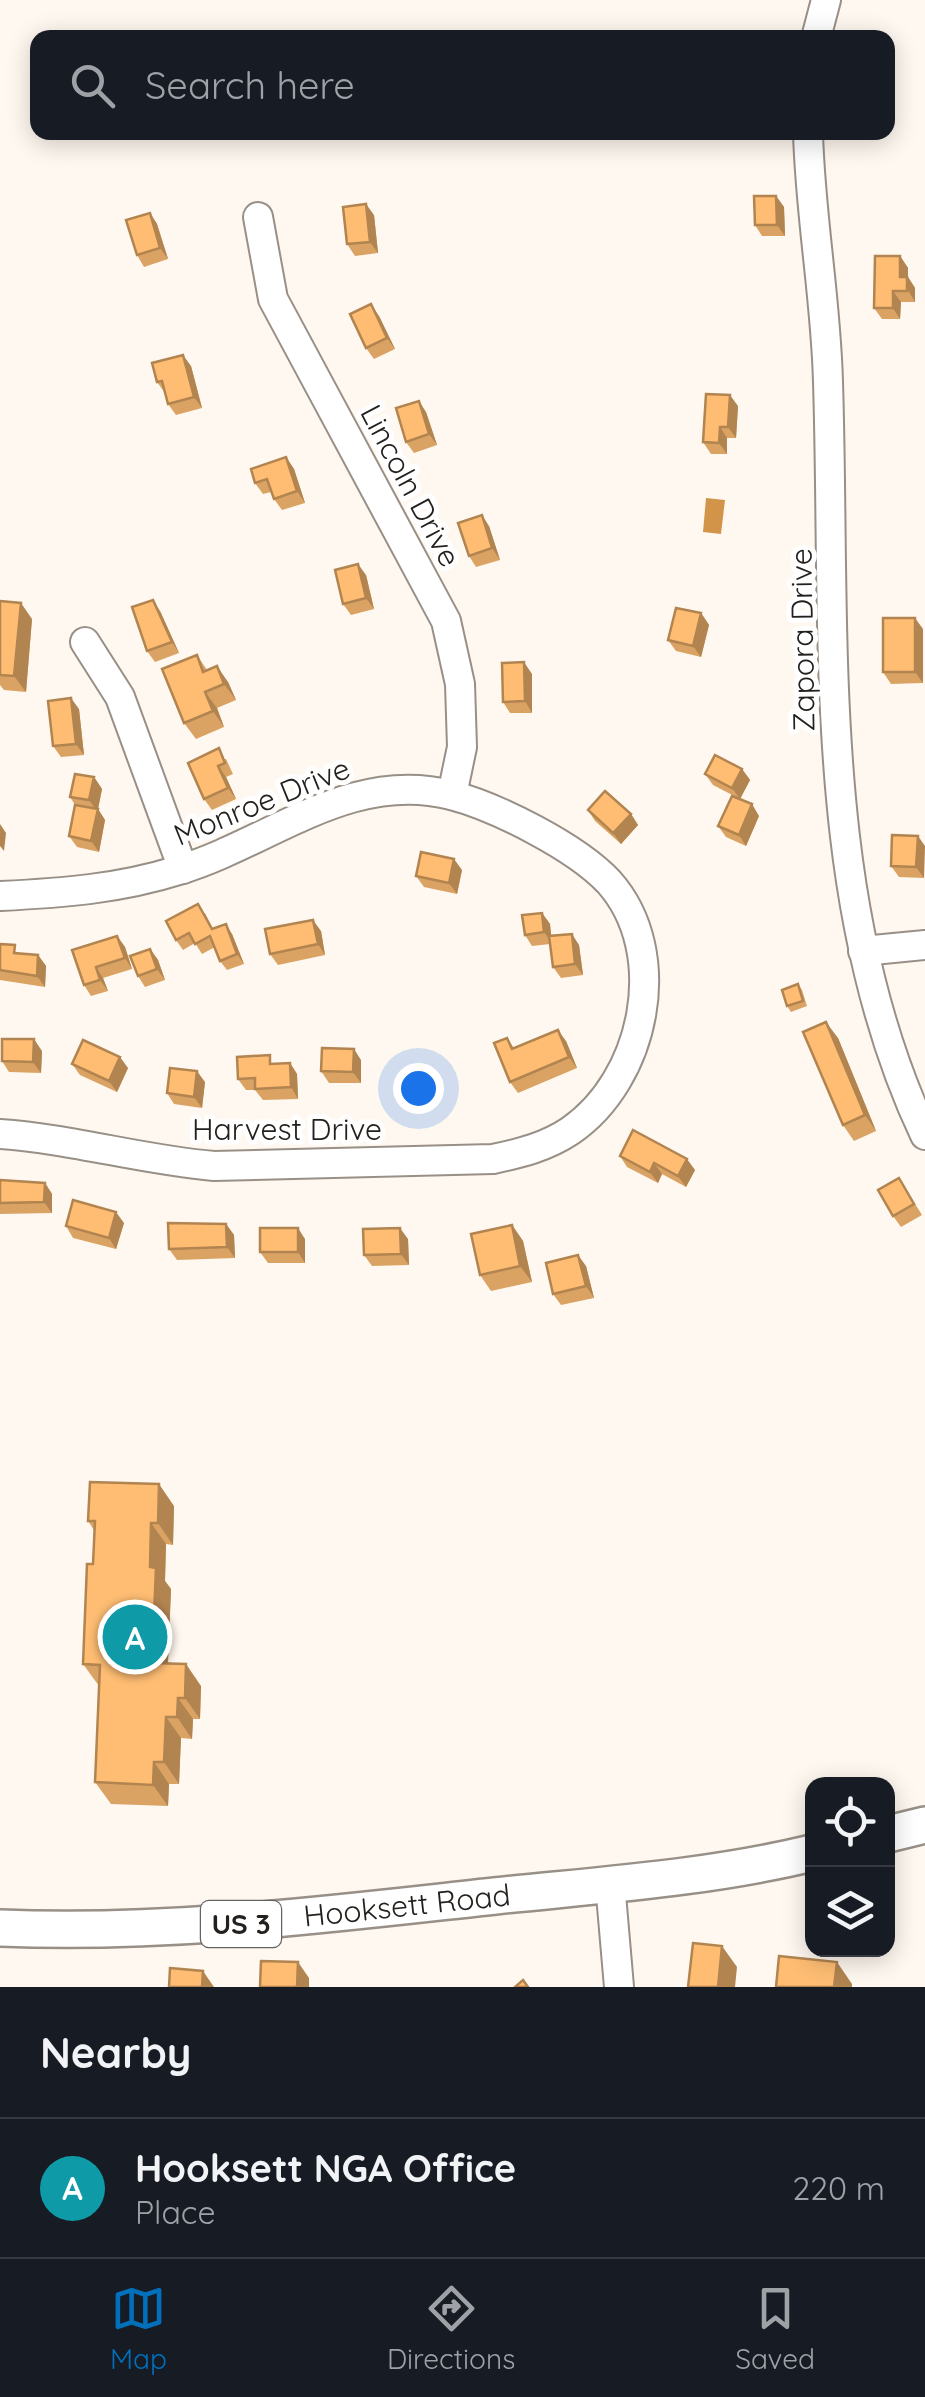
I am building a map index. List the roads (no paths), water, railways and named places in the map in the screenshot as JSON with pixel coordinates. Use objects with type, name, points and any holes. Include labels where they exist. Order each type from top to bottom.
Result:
[{"type":"main road","points":[[895,1832],[925,1825]]},
{"type":"main road","name":"Hooksett Road","points":[[0,1928],[115,1931],[243,1924],[610,1884],[805,1854]]},
{"type":"street","points":[[818,30],[826,0]]},
{"type":"street","name":"Zapora Drive","points":[[809,140],[826,317],[838,748],[844,833],[862,951],[879,1022],[925,1135]]},
{"type":"street","name":"Lincoln Drive","points":[[258,217],[274,299],[446,621],[460,684],[462,731],[461,769],[452,795]]},
{"type":"street","points":[[85,642],[120,697],[183,869]]},
{"type":"street","name":"Monroe Drive","points":[[0,896],[125,886],[183,869],[351,796],[393,790],[452,795],[540,834],[577,856],[610,883],[632,920],[642,961],[643,1004],[635,1045],[602,1100],[572,1130]]},
{"type":"street","points":[[862,951],[925,946]]},
{"type":"street","name":"Harvest Drive","points":[[0,1134],[67,1140],[172,1163],[214,1166],[493,1159],[534,1150],[572,1130]]},
{"type":"street","points":[[610,1884],[620,1987]]},
{"type":"place","name":"Hooksett NGA Office","points":[[135,1637]]}]
